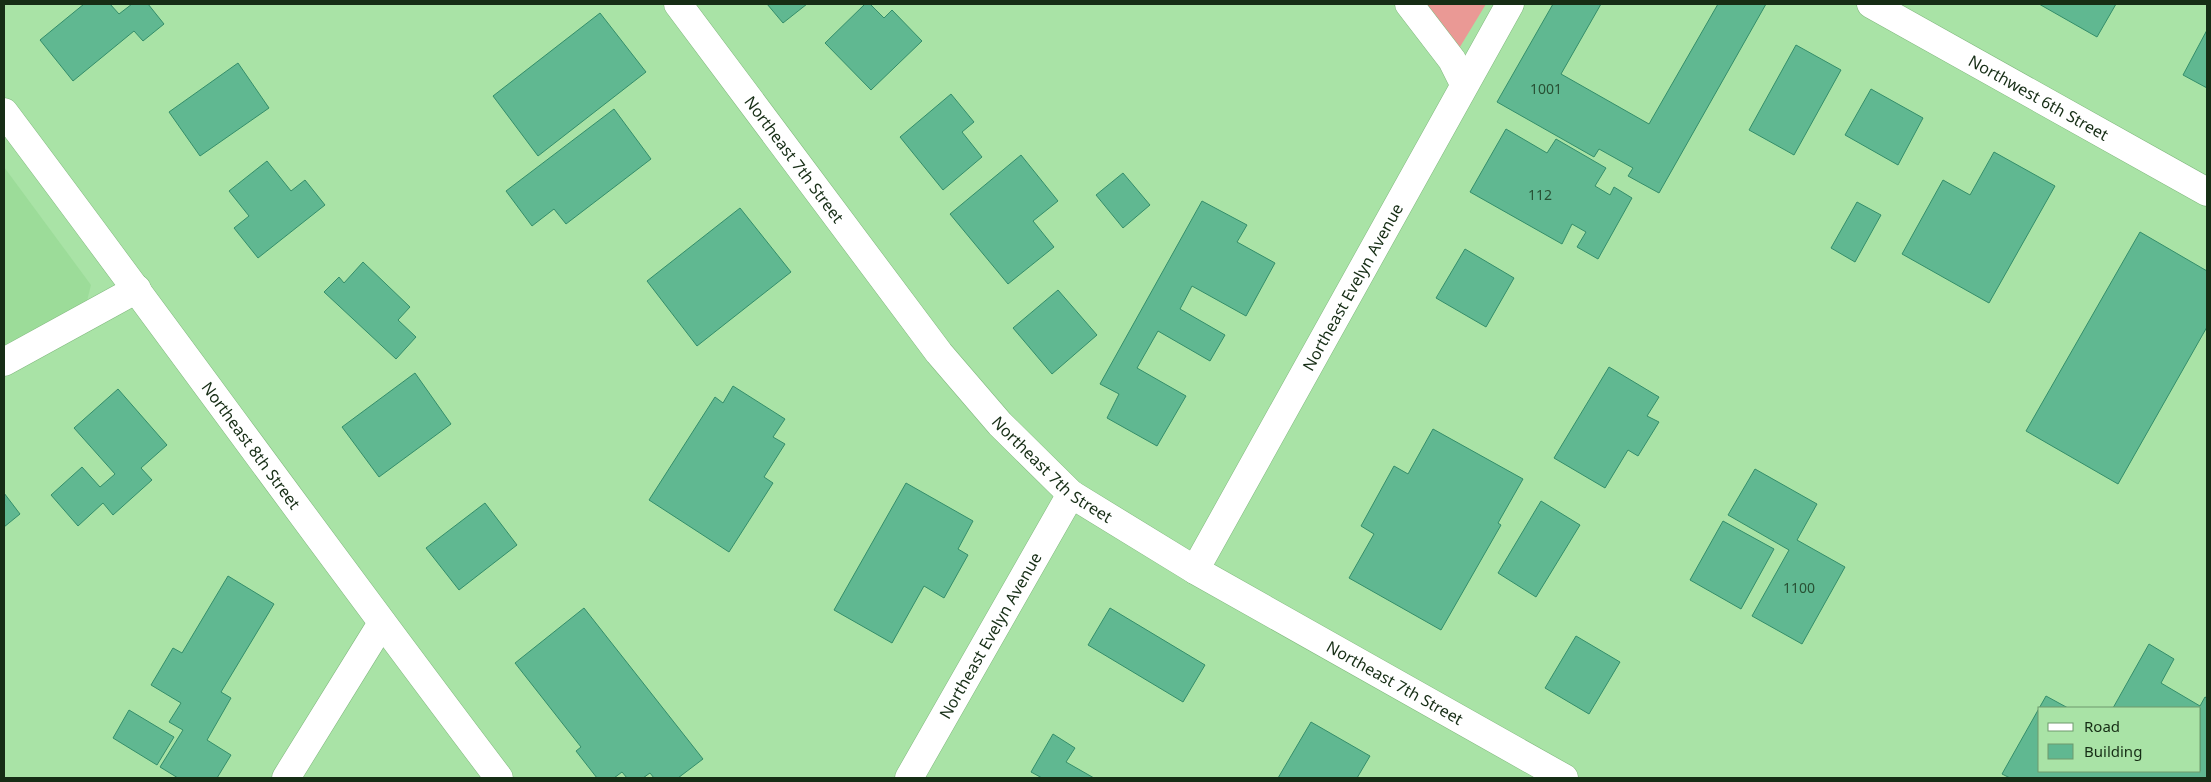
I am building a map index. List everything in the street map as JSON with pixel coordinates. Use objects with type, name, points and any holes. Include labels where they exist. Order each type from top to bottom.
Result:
[{"type":"main road","name":"Northeast 7th Street","points":[[678,4],[939,353],[1000,424],[1071,494],[1195,570],[1564,778]]},
{"type":"main road","points":[[1409,4],[1452,60],[1464,84]]},
{"type":"main road","name":"Northeast Evelyn Avenue","points":[[1195,570],[1510,4]]},
{"type":"main road","name":"Northwest 6th Street","points":[[1871,4],[2207,192]]},
{"type":"main road","name":"Northeast 8th Street","points":[[4,112],[137,289],[382,624],[499,778]]},
{"type":"main road","points":[[4,362],[137,289]]},
{"type":"main road","name":"Northeast Evelyn Avenue","points":[[909,778],[1071,494]]},
{"type":"main road","points":[[286,778],[382,624]]},
{"type":"shaded area","points":[[1412,4],[1486,4],[1452,60]]},
{"type":"shaded area","points":[[4,167],[91,285],[87,301],[4,349]]},
{"type":"building","points":[[84,4],[110,4],[119,14],[132,4],[148,4],[164,24],[143,41],[134,31],[73,81],[40,40]]},
{"type":"building","points":[[767,4],[807,4],[783,23]]},
{"type":"building","points":[[865,4],[870,4],[884,18],[892,10],[922,41],[871,90],[825,43]]},
{"type":"building","points":[[1553,4],[1601,4],[1561,74],[1649,124],[1718,4],[1766,4],[1659,193],[1628,176],[1633,168],[1599,149],[1594,157],[1497,102]]},
{"type":"building","points":[[2039,4],[2116,4],[2097,37]]},
{"type":"building","points":[[600,13],[646,72],[538,156],[493,96]]},
{"type":"building","points":[[2207,30],[2207,88],[2183,75]]},
{"type":"building","points":[[1796,45],[1841,70],[1794,155],[1749,130]]},
{"type":"building","points":[[238,63],[269,108],[200,156],[169,112]]},
{"type":"building","points":[[1871,89],[1923,118],[1898,165],[1845,135]]},
{"type":"building","points":[[951,94],[974,122],[962,132],[982,157],[943,190],[900,137]]},
{"type":"building","points":[[614,109],[651,159],[566,224],[554,209],[532,226],[506,191]]},
{"type":"building","points":[[1506,129],[1547,153],[1556,139],[1606,168],[1595,186],[1610,195],[1614,187],[1632,198],[1598,259],[1577,247],[1586,232],[1572,224],[1562,244],[1470,192]]},
{"type":"building","points":[[1994,152],[2055,186],[1989,303],[1902,254],[1943,180],[1970,195]]},
{"type":"building","points":[[1021,155],[1058,201],[1033,221],[1054,247],[1008,284],[950,214]]},
{"type":"building","points":[[267,161],[291,191],[305,180],[325,205],[258,258],[234,228],[249,216],[229,191]]},
{"type":"building","points":[[1123,173],[1150,205],[1123,228],[1096,195]]},
{"type":"building","points":[[1202,201],[1247,225],[1237,242],[1275,263],[1246,316],[1192,286],[1180,309],[1225,335],[1210,361],[1158,331],[1137,368],[1186,396],[1157,446],[1107,418],[1119,394],[1100,384]]},
{"type":"building","points":[[1857,202],[1881,215],[1855,262],[1831,248]]},
{"type":"building","points":[[740,208],[791,272],[697,346],[647,281]]},
{"type":"building","points":[[2140,232],[2207,271],[2207,327],[2118,484],[2026,431]]},
{"type":"building","points":[[1465,249],[1514,278],[1486,327],[1436,298]]},
{"type":"building","points":[[363,262],[410,307],[398,320],[416,337],[396,359],[324,292],[339,277],[344,283]]},
{"type":"building","points":[[1058,290],[1097,335],[1052,374],[1013,328]]},
{"type":"building","points":[[1609,367],[1659,397],[1647,416],[1659,422],[1638,456],[1628,450],[1605,488],[1554,458]]},
{"type":"building","points":[[415,373],[451,424],[379,477],[342,427]]},
{"type":"building","points":[[733,386],[785,419],[773,437],[785,444],[764,477],[773,483],[729,552],[649,500],[715,397],[723,403]]},
{"type":"building","points":[[118,389],[167,445],[141,468],[152,480],[113,515],[103,503],[78,526],[51,495],[82,467],[100,487],[115,474],[74,428]]},
{"type":"building","points":[[1433,429],[1523,479],[1498,523],[1501,525],[1441,630],[1349,578],[1374,534],[1361,526],[1394,466],[1408,474]]},
{"type":"building","points":[[1755,469],[1817,504],[1797,540],[1845,567],[1802,644],[1752,616],[1789,550],[1728,515]]},
{"type":"building","points":[[906,483],[973,521],[958,549],[968,555],[944,598],[924,586],[892,643],[834,610]]},
{"type":"building","points":[[4,493],[20,514],[4,527]]},
{"type":"building","points":[[1541,501],[1580,525],[1536,597],[1498,573]]},
{"type":"building","points":[[485,503],[517,545],[459,590],[426,548]]},
{"type":"building","points":[[1723,521],[1774,549],[1741,609],[1690,580]]},
{"type":"building","points":[[228,576],[274,604],[221,692],[231,698],[207,740],[231,755],[217,778],[178,778],[160,767],[183,730],[169,722],[181,703],[151,685],[173,648],[182,653]]},
{"type":"building","points":[[584,608],[703,759],[678,778],[654,778],[650,773],[643,778],[627,778],[622,772],[614,778],[597,778],[576,751],[581,747],[515,663]]},
{"type":"building","points":[[1110,608],[1205,665],[1183,702],[1088,645]]},
{"type":"building","points":[[1576,636],[1620,662],[1589,714],[1545,688]]},
{"type":"building","points":[[2149,644],[2174,659],[2161,683],[2200,706],[2205,697],[2207,698],[2207,778],[2010,778],[2002,774],[2038,710],[2038,772],[2201,772],[2201,707],[2114,707]]},
{"type":"building","points":[[2046,696],[2066,707],[2040,707]]},
{"type":"building","points":[[129,710],[174,737],[157,765],[113,738]]},
{"type":"building","points":[[1311,722],[1370,756],[1357,778],[1278,778]]},
{"type":"building","points":[[1053,734],[1075,748],[1066,762],[1094,778],[1042,778],[1031,772]]}]
